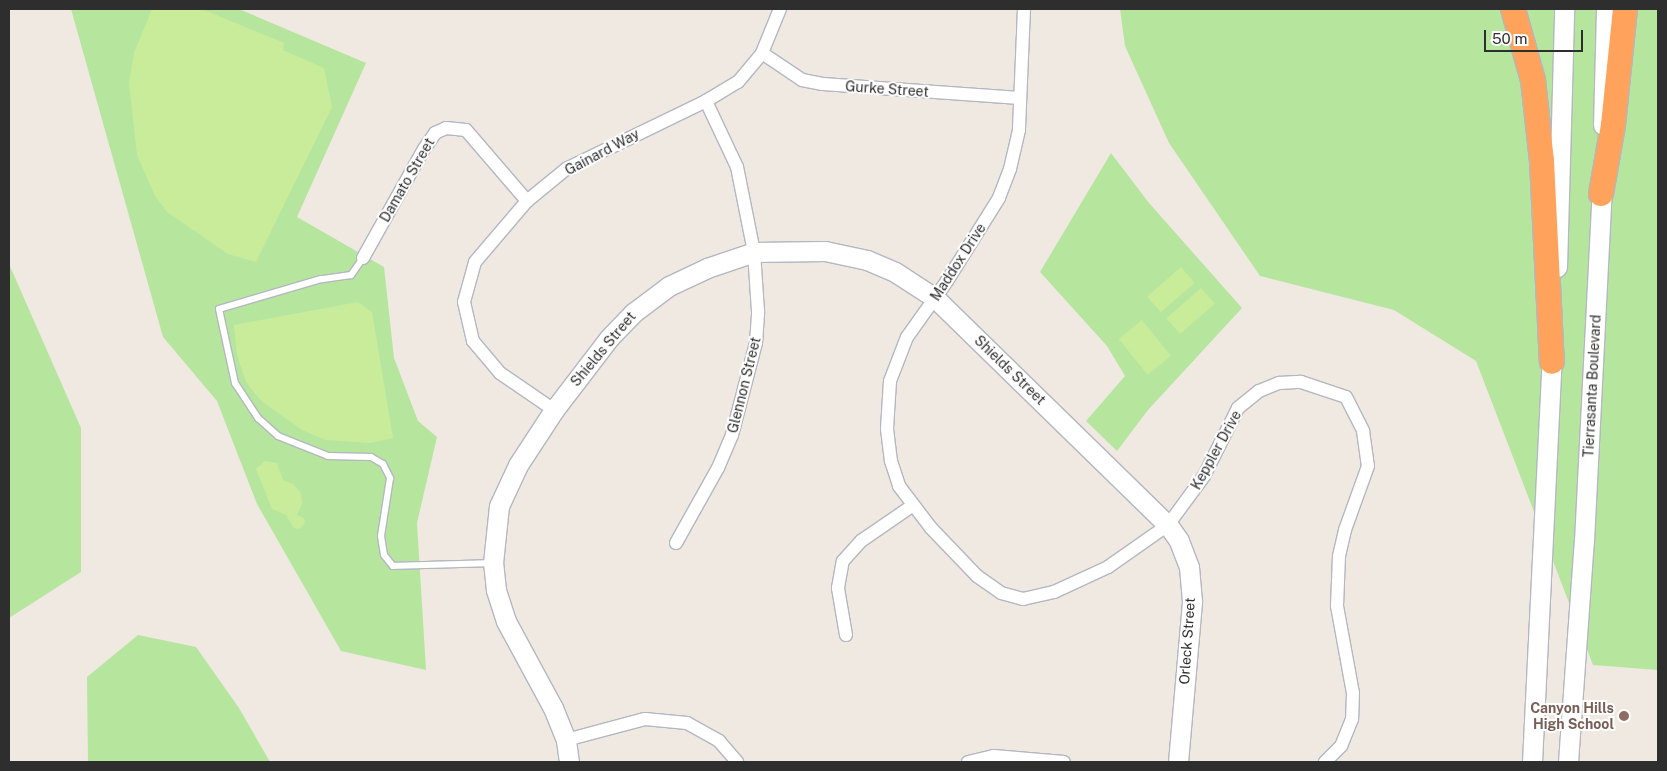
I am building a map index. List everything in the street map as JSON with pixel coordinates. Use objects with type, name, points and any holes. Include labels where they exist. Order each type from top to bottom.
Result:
[{"type":"highway","points":[[1513,9],[1535,98],[1542,161],[1552,362]]},
{"type":"highway","points":[[1601,194],[1613,125],[1625,9]]},
{"type":"main road","points":[[1532,762],[1552,362],[1564,9]]},
{"type":"main road","name":"Tierrasanta Boulevard","points":[[1568,762],[1584,541],[1601,194],[1606,9]]},
{"type":"main road","name":"Shields Street","points":[[569,762],[566,740],[553,708],[506,621],[496,590],[493,563],[499,506],[518,465],[554,410],[633,312],[669,286],[707,268],[754,252],[825,251],[867,260],[894,272],[936,298],[1168,525]]},
{"type":"main road","name":"Orleck Street","points":[[1168,525],[1179,541],[1189,567],[1192,602],[1178,762]]},
{"type":"street","name":"Gainard Way","points":[[554,410],[500,373],[482,354],[473,341],[464,302],[475,262],[527,201],[566,169],[706,101],[738,82],[762,53],[780,9]]},
{"type":"street","name":"Maddox Drive","points":[[912,506],[899,486],[891,462],[886,429],[890,381],[907,336],[936,298],[999,198],[1016,151],[1024,9]]},
{"type":"street","name":"Gurke Street","points":[[762,53],[802,80],[823,84],[1020,98]]},
{"type":"street","name":"Glennon Street","points":[[676,543],[718,468],[742,398],[756,343],[758,311],[754,252],[737,167],[706,101]]},
{"type":"street","name":"Damato Street","points":[[363,258],[424,149],[435,133],[446,128],[466,130],[527,201]]},
{"type":"street","name":"Keppler Drive","points":[[912,506],[977,576],[1001,594],[1023,598],[1054,592],[1108,567],[1168,525],[1204,476],[1238,408],[1259,391],[1279,383],[1312,384],[1346,397],[1353,407],[1365,437],[1368,466],[1345,530],[1339,556],[1337,606],[1353,693],[1352,719],[1341,746],[1325,762]]},
{"type":"street","points":[[846,635],[838,588],[843,561],[861,541],[912,506]]},
{"type":"street","points":[[566,740],[645,719],[687,723],[719,741],[737,762]]},
{"type":"street","points":[[968,762],[994,756],[1041,762],[1064,762]]},
{"type":"lane","points":[[363,258],[351,275],[321,279],[220,309],[235,383],[258,418],[278,436],[328,456],[371,457],[383,464],[390,478],[381,536],[384,555],[393,566],[493,563]]},
{"type":"green space","points":[[71,9],[239,9],[366,63],[297,217],[384,267],[394,358],[418,421],[437,437],[417,523],[426,670],[341,651],[257,504],[217,401],[163,337]]},
{"type":"green space","points":[[152,9],[202,9],[284,43],[283,50],[324,68],[332,107],[256,262],[228,254],[167,212],[155,196],[137,155],[129,83],[134,53]]},
{"type":"green space","points":[[1120,9],[1658,9],[1658,670],[1593,665],[1476,361],[1394,310],[1260,276],[1169,143],[1125,46]]},
{"type":"green space","points":[[1111,153],[1149,203],[1242,308],[1148,410],[1117,451],[1086,421],[1125,376],[1107,346],[1040,272]]},
{"type":"green space","points":[[9,264],[81,428],[81,572],[9,618]]},
{"type":"green space","points":[[1181,267],[1195,283],[1161,312],[1147,297]]},
{"type":"green space","points":[[1201,288],[1215,304],[1180,334],[1166,318]]},
{"type":"green space","points":[[358,302],[372,312],[393,438],[370,443],[326,440],[302,430],[260,400],[246,382],[237,355],[234,325]]},
{"type":"green space","points":[[1142,320],[1171,356],[1148,375],[1119,339]]},
{"type":"green space","points":[[265,461],[277,463],[283,480],[293,484],[301,493],[302,504],[297,515],[304,518],[305,523],[299,529],[294,528],[286,515],[272,509],[256,469]]},
{"type":"green space","points":[[138,635],[196,647],[239,708],[270,762],[88,762],[87,677]]},
{"type":"place","name":"Canyon Hills High School","points":[[1624,716]]}]
